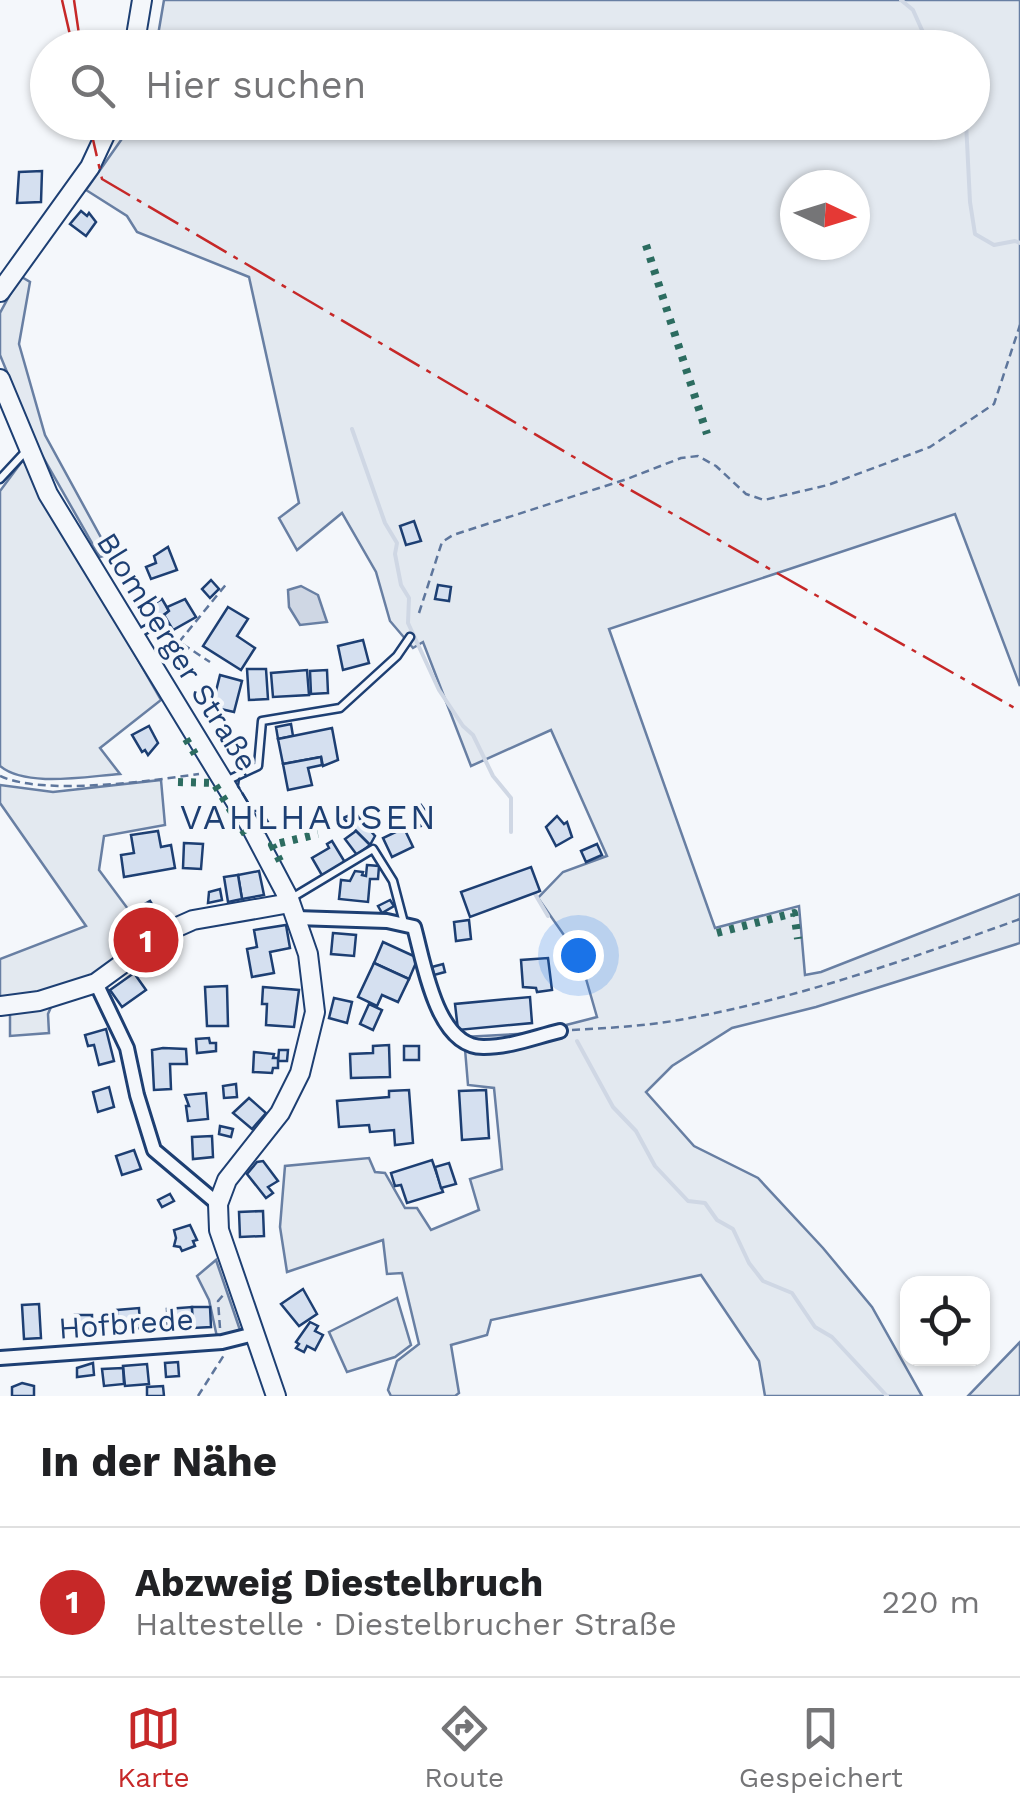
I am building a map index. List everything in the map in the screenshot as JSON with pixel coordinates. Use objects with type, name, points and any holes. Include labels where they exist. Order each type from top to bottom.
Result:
[{"type":"main road","points":[[137,30],[142,0]]},
{"type":"main road","points":[[0,292],[90,166],[102,140]]},
{"type":"main road","name":"Blomberger Straße","points":[[0,378],[48,494],[292,906],[308,954],[315,995],[308,1049],[292,1094],[227,1180],[218,1204]]},
{"type":"main road","points":[[0,1006],[39,1001],[96,983],[174,928],[216,914],[292,906]]},
{"type":"main road","points":[[218,1204],[219,1230],[276,1396]]},
{"type":"street","points":[[292,906],[414,927],[436,1006],[452,1032],[478,1048],[560,1031]]},
{"type":"street","points":[[96,983],[127,1048],[154,1150],[218,1204]]},
{"type":"street","name":"Hofbrede","points":[[0,1358],[226,1342],[254,1334]]},
{"type":"lane","points":[[0,479],[27,450]]},
{"type":"lane","points":[[135,636],[152,626]]},
{"type":"lane","points":[[214,775],[258,766],[262,720],[340,708],[398,656],[410,637]]},
{"type":"lane","points":[[292,906],[373,849],[392,881],[404,923]]},
{"type":"path","points":[[419,613],[442,542],[453,535],[681,458],[698,456],[708,461],[746,494],[764,500],[828,485],[930,447],[994,404],[1020,325]]},
{"type":"path","points":[[178,642],[228,582]]},
{"type":"path","points":[[152,626],[210,662]]},
{"type":"path","points":[[0,776],[52,785],[214,775]]},
{"type":"path","points":[[560,1031],[642,1025],[712,1013],[900,963],[1020,919]]},
{"type":"path","points":[[198,1396],[226,1342],[218,1301],[229,1288]]},
{"type":"shaded area","points":[[164,0],[1020,0],[1020,686],[955,514],[609,629],[715,928],[799,906],[805,975],[1020,894],[1020,943],[816,1007],[732,1028],[672,1066],[646,1092],[694,1146],[758,1178],[823,1248],[872,1307],[900,1357],[900,1366],[905,1366],[922,1396],[765,1396],[759,1361],[701,1275],[491,1320],[487,1335],[451,1345],[459,1393],[391,1396],[388,1390],[397,1361],[419,1344],[402,1273],[387,1274],[383,1240],[287,1272],[280,1227],[285,1166],[369,1158],[375,1172],[385,1173],[405,1208],[417,1208],[431,1230],[479,1210],[470,1179],[502,1169],[494,1088],[468,1085],[464,1037],[535,1033],[597,1017],[580,958],[538,898],[563,872],[607,856],[551,730],[471,766],[423,642],[413,648],[390,621],[376,572],[342,513],[297,550],[279,518],[299,503],[249,277],[137,232],[127,216],[86,190],[121,140],[990,140],[990,30],[159,30]]},
{"type":"shaded area","points":[[20,276],[30,282],[19,344],[45,435],[110,554],[100,557],[39,450],[0,355],[0,313]]},
{"type":"shaded area","points":[[23,460],[161,700],[100,748],[120,774],[41,779],[11,773],[0,766],[0,491]]},
{"type":"shaded area","points":[[301,586],[318,595],[327,622],[300,625],[289,607],[288,590]]},
{"type":"shaded area","points":[[161,780],[165,825],[104,836],[99,870],[148,936],[89,980],[36,996],[0,998],[0,959],[86,926],[0,803],[0,785],[53,792]]},
{"type":"shaded area","points":[[51,1007],[49,1033],[10,1036],[10,1014]]},
{"type":"shaded area","points":[[216,1260],[240,1330],[217,1337],[209,1300],[197,1276]]},
{"type":"shaded area","points":[[397,1298],[411,1345],[395,1357],[347,1372],[329,1332]]},
{"type":"shaded area","points":[[1020,1342],[1020,1396],[968,1396]]},
{"type":"building","points":[[42,171],[41,202],[17,203],[19,172]]},
{"type":"building","points":[[81,211],[87,216],[89,213],[96,222],[86,236],[70,224]]},
{"type":"building","points":[[414,521],[421,541],[406,545],[400,526]]},
{"type":"building","points":[[168,547],[177,570],[151,579],[146,567],[156,563],[154,556]]},
{"type":"building","points":[[211,580],[219,589],[210,598],[202,589]]},
{"type":"building","points":[[438,585],[451,587],[449,601],[435,599]]},
{"type":"building","points":[[162,599],[169,611],[159,618],[152,605]]},
{"type":"building","points":[[185,599],[196,617],[173,630],[164,615],[169,611],[167,607]]},
{"type":"building","points":[[228,607],[248,619],[237,636],[255,648],[241,670],[203,646]]},
{"type":"building","points":[[363,640],[369,663],[343,670],[338,646]]},
{"type":"building","points":[[247,669],[266,669],[268,699],[249,700]]},
{"type":"building","points":[[307,670],[309,695],[273,697],[271,673]]},
{"type":"building","points":[[327,670],[328,693],[311,694],[310,671]]},
{"type":"building","points":[[220,675],[242,681],[234,712],[212,707]]},
{"type":"building","points":[[291,724],[293,736],[278,739],[276,727]]},
{"type":"building","points":[[149,726],[158,743],[148,755],[132,735]]},
{"type":"building","points":[[332,728],[338,760],[323,766],[321,757],[283,764],[278,739]]},
{"type":"building","points":[[321,757],[322,765],[308,768],[312,785],[288,790],[283,764]]},
{"type":"building","points":[[421,805],[431,819],[421,826],[412,811]]},
{"type":"building","points":[[355,813],[375,836],[370,845],[343,818]]},
{"type":"building","points":[[557,816],[564,824],[567,822],[572,837],[556,846],[546,827]]},
{"type":"building","points":[[404,828],[413,847],[392,857],[383,838]]},
{"type":"building","points":[[158,831],[161,847],[171,845],[175,868],[124,877],[121,855],[134,853],[131,835]]},
{"type":"building","points":[[356,831],[370,845],[357,855],[345,839]]},
{"type":"building","points":[[332,841],[346,864],[323,877],[312,858],[329,848],[327,844]]},
{"type":"building","points":[[184,843],[203,844],[201,869],[183,868]]},
{"type":"building","points":[[597,844],[602,855],[586,862],[581,851]]},
{"type":"building","points":[[367,865],[379,866],[378,879],[370,879],[368,902],[339,899],[341,880],[350,881],[355,871],[366,876]]},
{"type":"building","points":[[531,867],[540,891],[470,917],[461,892]]},
{"type":"building","points":[[259,871],[264,895],[242,899],[238,875]]},
{"type":"building","points":[[238,875],[242,899],[228,902],[224,877]]},
{"type":"building","points":[[220,889],[222,900],[208,903],[209,892]]},
{"type":"building","points":[[390,900],[394,906],[382,913],[378,906]]},
{"type":"building","points":[[150,901],[159,915],[147,922],[138,908]]},
{"type":"building","points":[[469,920],[471,939],[456,941],[454,922]]},
{"type":"building","points":[[286,925],[290,948],[270,952],[274,973],[252,977],[247,949],[257,947],[254,930]]},
{"type":"building","points":[[333,933],[356,935],[354,956],[331,954]]},
{"type":"building","points":[[383,942],[418,958],[409,979],[374,963]]},
{"type":"building","points":[[548,958],[552,990],[537,992],[536,988],[523,987],[521,960]]},
{"type":"building","points":[[374,963],[409,979],[398,1002],[382,995],[377,1006],[358,997]]},
{"type":"building","points":[[443,964],[445,972],[434,975],[432,967]]},
{"type":"building","points":[[134,973],[146,990],[122,1007],[110,990]]},
{"type":"building","points":[[227,986],[228,1026],[207,1026],[205,987]]},
{"type":"building","points":[[263,987],[299,990],[294,1027],[266,1025]]},
{"type":"building","points":[[530,997],[532,1023],[458,1030],[455,1004]]},
{"type":"building","points":[[334,998],[352,1002],[347,1023],[329,1018]]},
{"type":"building","points":[[369,1004],[382,1010],[373,1030],[360,1024]]},
{"type":"building","points":[[106,1029],[114,1061],[99,1065],[94,1045],[88,1046],[85,1035]]},
{"type":"building","points":[[209,1038],[210,1043],[216,1043],[216,1051],[197,1053],[196,1039]]},
{"type":"building","points":[[389,1045],[390,1077],[351,1078],[350,1054],[373,1053],[373,1046]]},
{"type":"building","points":[[404,1046],[419,1046],[419,1060],[404,1060]]},
{"type":"building","points":[[186,1049],[187,1064],[170,1064],[171,1089],[154,1090],[152,1050]]},
{"type":"building","points":[[279,1050],[288,1050],[287,1061],[278,1061]]},
{"type":"building","points":[[254,1052],[274,1054],[278,1068],[273,1068],[272,1073],[253,1072]]},
{"type":"building","points":[[236,1084],[237,1097],[224,1098],[223,1086]]},
{"type":"building","points":[[109,1087],[114,1107],[98,1112],[93,1092]]},
{"type":"building","points":[[409,1090],[413,1143],[395,1145],[394,1130],[370,1132],[369,1125],[339,1127],[337,1101],[389,1097],[389,1091]]},
{"type":"building","points":[[486,1090],[489,1138],[462,1140],[459,1091]]},
{"type":"building","points":[[206,1093],[208,1119],[188,1121],[185,1095]]},
{"type":"building","points":[[249,1098],[266,1113],[252,1129],[233,1113]]},
{"type":"building","points":[[220,1126],[233,1129],[231,1137],[219,1134]]},
{"type":"building","points":[[212,1136],[213,1157],[193,1159],[192,1137]]},
{"type":"building","points":[[134,1150],[141,1169],[122,1175],[116,1156]]},
{"type":"building","points":[[432,1160],[443,1192],[407,1203],[401,1185],[395,1186],[391,1173]]},
{"type":"building","points":[[263,1161],[278,1181],[268,1187],[273,1193],[266,1198],[247,1174],[257,1162]]},
{"type":"building","points":[[449,1163],[456,1184],[441,1188],[435,1167]]},
{"type":"building","points":[[170,1194],[174,1201],[162,1207],[158,1200]]},
{"type":"building","points":[[263,1211],[264,1236],[240,1237],[239,1212]]},
{"type":"building","points":[[190,1225],[197,1240],[193,1241],[195,1246],[182,1251],[174,1246],[174,1230]]},
{"type":"building","points":[[303,1289],[317,1314],[299,1326],[281,1304]]},
{"type":"building","points":[[39,1304],[41,1338],[24,1339],[22,1305]]},
{"type":"building","points":[[192,1307],[193,1328],[168,1329],[167,1309]]},
{"type":"building","points":[[192,1307],[210,1307],[211,1327],[193,1328]]},
{"type":"building","points":[[139,1308],[140,1328],[117,1331],[117,1310]]},
{"type":"building","points":[[75,1315],[92,1315],[92,1335],[76,1336]]},
{"type":"building","points":[[310,1322],[323,1335],[315,1350],[307,1346],[304,1352],[296,1348],[296,1342]]},
{"type":"building","points":[[178,1362],[179,1376],[166,1377],[165,1363]]},
{"type":"building","points":[[93,1363],[94,1375],[77,1377],[77,1368]]},
{"type":"building","points":[[147,1364],[149,1384],[125,1386],[123,1366]]},
{"type":"building","points":[[123,1368],[124,1384],[104,1386],[102,1369]]},
{"type":"building","points":[[22,1383],[34,1386],[34,1396],[12,1396],[12,1387]]},
{"type":"building","points":[[163,1386],[164,1396],[147,1396],[147,1387]]},
{"type":"waterway","points":[[901,0],[913,10],[922,30]]},
{"type":"waterway","points":[[967,140],[975,234],[994,245],[1020,243]]},
{"type":"waterway","points":[[352,429],[385,523],[397,543],[395,554],[401,585],[409,598],[408,623],[439,690],[473,735],[493,776],[511,798],[511,832]]},
{"type":"waterway","points":[[535,894],[548,916]]},
{"type":"waterway","points":[[577,1041],[613,1107],[636,1131],[655,1166],[688,1201],[705,1203],[717,1220],[733,1229],[749,1263],[763,1281],[792,1293],[815,1327],[832,1337],[887,1396]]},
{"type":"hedge","points":[[646,245],[707,434]]},
{"type":"hedge","points":[[186,739],[195,754]]},
{"type":"hedge","points":[[178,782],[214,783],[249,840]]},
{"type":"hedge","points":[[280,861],[272,845],[318,834]]},
{"type":"hedge","points":[[717,933],[794,913],[798,939]]},
{"type":"fence","points":[[241,766],[246,776],[239,779],[238,786],[253,811],[261,811],[268,822],[265,833]]},
{"type":"power","points":[[62,0],[69,30]]},
{"type":"power","points":[[74,0],[78,30]]},
{"type":"power","points":[[93,140],[102,179],[606,476],[1020,711]]},
{"type":"place","name":"Abzweig Diestelbruch","points":[[146,940]]},
{"type":"district","name":"VAHLHAUSEN","points":[[309,817]]}]
